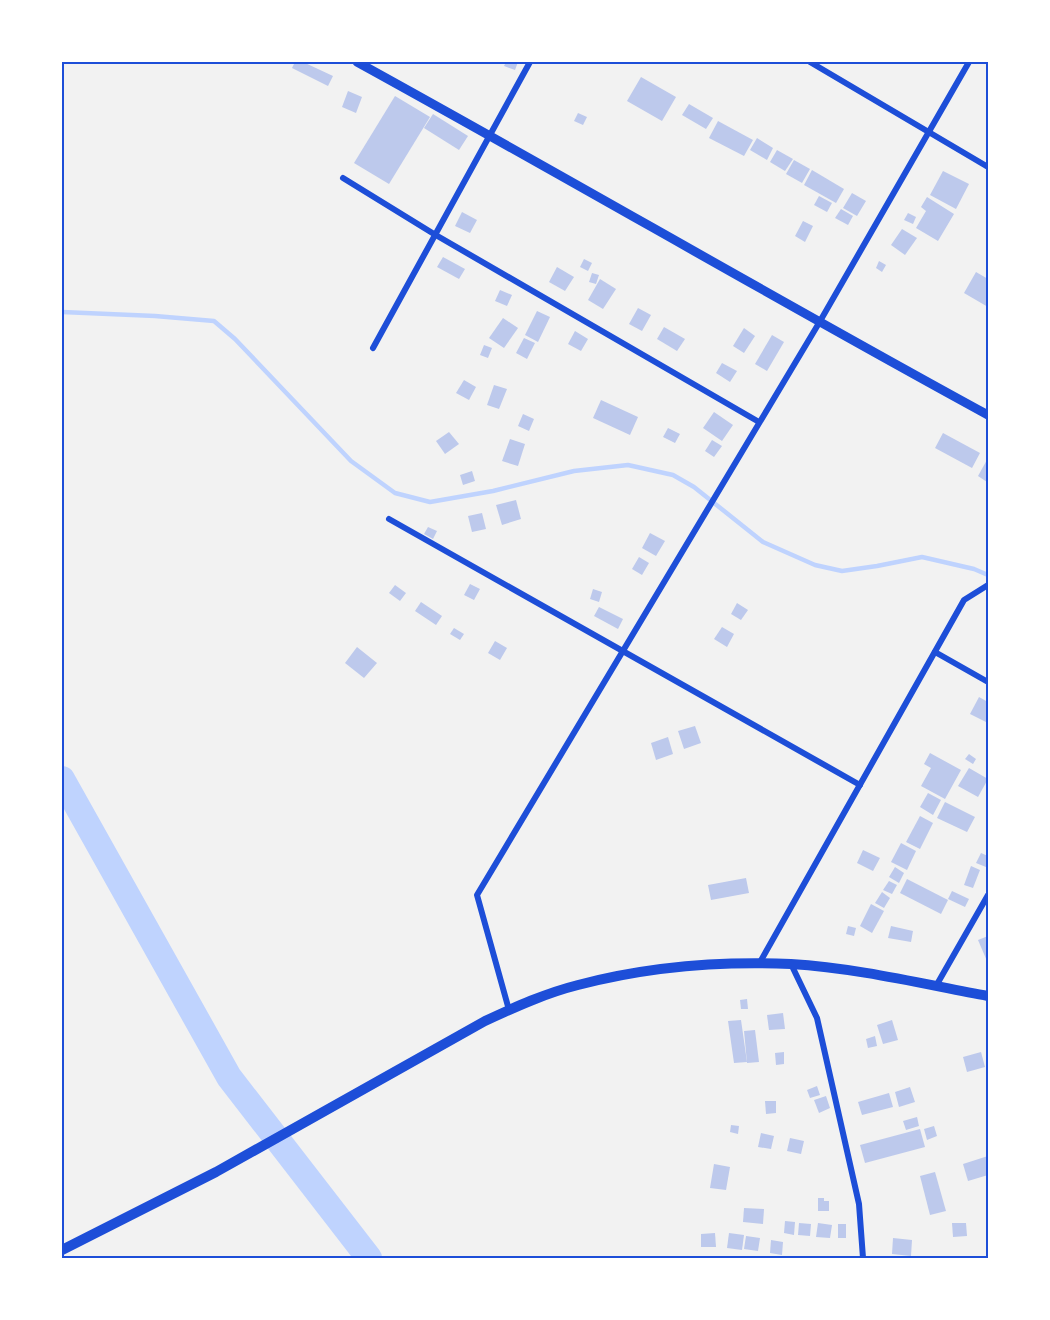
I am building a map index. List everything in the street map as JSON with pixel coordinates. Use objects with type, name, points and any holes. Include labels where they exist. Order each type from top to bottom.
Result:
[{"type":"main road","points":[[357,62],[490,135],[819,323],[988,415]]},
{"type":"main road","points":[[62,1250],[216,1172],[337,1102],[485,1021],[577,985],[625,974],[704,965],[791,964],[852,972],[988,998]]},
{"type":"street","points":[[373,348],[530,62]]},
{"type":"street","points":[[810,62],[988,167]]},
{"type":"street","points":[[509,1010],[477,895],[819,323],[969,62]]},
{"type":"street","points":[[343,178],[434,234],[759,422]]},
{"type":"street","points":[[389,519],[860,785]]},
{"type":"street","points":[[759,965],[964,600],[988,585]]},
{"type":"street","points":[[935,652],[988,682]]},
{"type":"street","points":[[936,987],[988,895]]},
{"type":"street","points":[[791,964],[817,1018],[859,1204],[863,1258]]},
{"type":"building","points":[[295,62],[303,62],[333,76],[328,86],[292,68]]},
{"type":"building","points":[[506,62],[518,62],[515,70],[504,66]]},
{"type":"building","points":[[641,77],[676,97],[662,121],[627,101]]},
{"type":"building","points":[[348,91],[362,97],[356,113],[342,107]]},
{"type":"building","points":[[395,96],[430,117],[389,184],[354,163]]},
{"type":"building","points":[[689,104],[713,118],[706,129],[682,115]]},
{"type":"building","points":[[578,113],[587,117],[583,125],[574,121]]},
{"type":"building","points":[[433,114],[468,136],[459,150],[424,128]]},
{"type":"building","points":[[718,121],[753,140],[744,156],[709,138]]},
{"type":"building","points":[[757,138],[773,148],[767,160],[750,150]]},
{"type":"building","points":[[777,150],[793,159],[785,171],[770,162]]},
{"type":"building","points":[[794,160],[810,169],[802,183],[786,174]]},
{"type":"building","points":[[812,170],[844,189],[836,203],[804,185]]},
{"type":"building","points":[[943,171],[969,184],[956,209],[930,195]]},
{"type":"building","points":[[852,193],[866,201],[857,216],[843,208]]},
{"type":"building","points":[[819,196],[832,203],[827,212],[814,205]]},
{"type":"building","points":[[927,197],[954,214],[938,241],[916,228],[926,211],[921,207]]},
{"type":"building","points":[[841,209],[853,216],[848,225],[835,218]]},
{"type":"building","points":[[462,212],[477,220],[470,233],[455,226]]},
{"type":"building","points":[[908,213],[916,217],[913,224],[904,220]]},
{"type":"building","points":[[803,221],[813,226],[805,242],[795,236]]},
{"type":"building","points":[[902,229],[917,238],[905,255],[891,245]]},
{"type":"building","points":[[443,257],[465,269],[459,279],[437,267]]},
{"type":"building","points":[[584,259],[592,263],[588,271],[580,267]]},
{"type":"building","points":[[879,261],[886,265],[882,272],[876,268]]},
{"type":"building","points":[[557,267],[574,277],[565,291],[549,282]]},
{"type":"building","points":[[976,272],[988,279],[988,307],[964,293]]},
{"type":"building","points":[[592,273],[599,275],[596,284],[589,282]]},
{"type":"building","points":[[600,279],[616,289],[603,309],[588,300]]},
{"type":"building","points":[[500,290],[512,295],[507,306],[495,301]]},
{"type":"building","points":[[638,308],[651,315],[642,331],[629,324]]},
{"type":"building","points":[[537,311],[550,317],[538,342],[525,335]]},
{"type":"building","points":[[503,318],[518,328],[504,348],[489,338]]},
{"type":"building","points":[[664,327],[685,339],[677,351],[657,339]]},
{"type":"building","points":[[744,328],[755,336],[744,353],[733,346]]},
{"type":"building","points":[[575,331],[588,339],[581,351],[568,344]]},
{"type":"building","points":[[772,335],[784,342],[767,371],[755,364]]},
{"type":"building","points":[[524,338],[535,343],[527,359],[516,353]]},
{"type":"building","points":[[484,345],[492,348],[488,358],[480,355]]},
{"type":"building","points":[[722,363],[737,371],[730,382],[716,373]]},
{"type":"building","points":[[464,380],[476,387],[469,400],[456,393]]},
{"type":"building","points":[[494,385],[507,389],[499,409],[487,405]]},
{"type":"building","points":[[601,400],[638,417],[630,435],[593,418]]},
{"type":"building","points":[[714,412],[733,425],[722,441],[703,428]]},
{"type":"building","points":[[523,414],[534,419],[529,431],[518,426]]},
{"type":"building","points":[[668,428],[680,434],[675,443],[663,437]]},
{"type":"building","points":[[449,432],[459,444],[445,454],[436,441]]},
{"type":"building","points":[[943,433],[980,453],[972,468],[935,448]]},
{"type":"building","points":[[510,439],[525,444],[518,466],[502,461]]},
{"type":"building","points":[[712,440],[722,446],[714,457],[705,451]]},
{"type":"building","points":[[988,458],[988,479],[987,482],[978,476]]},
{"type":"building","points":[[472,471],[475,481],[463,485],[460,475]]},
{"type":"building","points":[[516,500],[521,519],[502,525],[496,505]]},
{"type":"building","points":[[482,513],[486,529],[472,532],[468,516]]},
{"type":"building","points":[[428,527],[437,531],[433,539],[424,534]]},
{"type":"building","points":[[650,533],[665,541],[656,556],[642,548]]},
{"type":"building","points":[[639,557],[649,563],[642,575],[632,569]]},
{"type":"building","points":[[470,584],[480,589],[474,600],[464,595]]},
{"type":"building","points":[[395,585],[406,593],[400,601],[389,593]]},
{"type":"building","points":[[593,589],[602,592],[599,602],[590,599]]},
{"type":"building","points":[[421,602],[442,616],[436,625],[415,611]]},
{"type":"building","points":[[737,603],[748,610],[741,620],[731,614]]},
{"type":"building","points":[[599,607],[623,619],[618,629],[594,616]]},
{"type":"building","points":[[722,627],[734,634],[727,647],[714,639]]},
{"type":"building","points":[[454,628],[464,634],[460,640],[450,634]]},
{"type":"building","points":[[495,641],[507,648],[500,660],[488,653]]},
{"type":"building","points":[[357,647],[377,663],[364,678],[345,663]]},
{"type":"building","points":[[979,697],[988,702],[988,723],[970,714]]},
{"type":"building","points":[[695,726],[701,743],[684,749],[678,731]]},
{"type":"building","points":[[668,737],[673,754],[656,760],[651,743]]},
{"type":"building","points":[[930,753],[961,770],[945,799],[921,786],[931,768],[924,764]]},
{"type":"building","points":[[969,754],[976,759],[973,764],[965,759]]},
{"type":"building","points":[[969,768],[988,779],[978,797],[958,786]]},
{"type":"building","points":[[928,793],[941,800],[933,815],[920,807]]},
{"type":"building","points":[[945,802],[975,817],[967,832],[937,818]]},
{"type":"building","points":[[920,816],[933,823],[920,849],[906,842]]},
{"type":"building","points":[[901,843],[916,851],[907,870],[891,862]]},
{"type":"building","points":[[863,850],[880,858],[873,871],[857,863]]},
{"type":"building","points":[[981,853],[988,856],[986,867],[976,863]]},
{"type":"building","points":[[971,866],[980,870],[973,888],[964,885]]},
{"type":"building","points":[[895,867],[904,873],[899,883],[889,877]]},
{"type":"building","points":[[746,878],[749,893],[711,900],[708,885]]},
{"type":"building","points":[[907,879],[948,900],[941,914],[900,893]]},
{"type":"building","points":[[889,881],[897,885],[892,894],[883,890]]},
{"type":"building","points":[[952,891],[969,899],[965,907],[948,899]]},
{"type":"building","points":[[882,892],[890,898],[884,908],[875,903]]},
{"type":"building","points":[[871,904],[884,911],[872,933],[860,926]]},
{"type":"building","points":[[848,926],[856,928],[854,936],[846,934]]},
{"type":"building","points":[[891,926],[913,931],[911,942],[888,938]]},
{"type":"building","points":[[988,936],[988,960],[987,961],[978,940]]},
{"type":"building","points":[[747,999],[748,1009],[741,1009],[740,1000]]},
{"type":"building","points":[[783,1013],[785,1029],[769,1030],[767,1015]]},
{"type":"building","points":[[741,1020],[747,1062],[734,1063],[728,1021]]},
{"type":"building","points":[[892,1020],[898,1040],[883,1044],[877,1025]]},
{"type":"building","points":[[755,1030],[759,1062],[747,1063],[744,1031]]},
{"type":"building","points":[[875,1036],[877,1046],[868,1048],[866,1039]]},
{"type":"building","points":[[784,1052],[784,1064],[776,1065],[775,1053]]},
{"type":"building","points":[[981,1052],[985,1067],[967,1072],[963,1057]]},
{"type":"building","points":[[817,1086],[820,1095],[810,1098],[807,1090]]},
{"type":"building","points":[[910,1087],[915,1102],[899,1107],[895,1092]]},
{"type":"building","points":[[889,1093],[893,1107],[862,1115],[858,1102]]},
{"type":"building","points":[[826,1096],[830,1108],[819,1113],[814,1100]]},
{"type":"building","points":[[765,1101],[776,1101],[776,1113],[766,1114]]},
{"type":"building","points":[[917,1117],[919,1126],[906,1130],[903,1121]]},
{"type":"building","points":[[731,1125],[739,1126],[738,1134],[730,1132]]},
{"type":"building","points":[[934,1126],[937,1136],[927,1140],[924,1129]]},
{"type":"building","points":[[920,1129],[925,1147],[865,1163],[860,1145]]},
{"type":"building","points":[[761,1133],[774,1136],[771,1149],[758,1147]]},
{"type":"building","points":[[790,1138],[804,1141],[801,1154],[787,1151]]},
{"type":"building","points":[[988,1156],[988,1175],[968,1181],[963,1164]]},
{"type":"building","points":[[714,1164],[730,1167],[726,1190],[710,1188]]},
{"type":"building","points":[[935,1172],[946,1211],[930,1215],[920,1176]]},
{"type":"building","points":[[818,1198],[829,1201],[829,1211],[818,1211]]},
{"type":"building","points":[[744,1208],[764,1209],[763,1224],[743,1222]]},
{"type":"building","points":[[785,1221],[795,1222],[794,1235],[784,1233]]},
{"type":"building","points":[[799,1223],[811,1224],[810,1236],[798,1235]]},
{"type":"building","points":[[818,1223],[832,1225],[830,1238],[816,1237]]},
{"type":"building","points":[[952,1223],[966,1223],[967,1236],[953,1237]]},
{"type":"building","points":[[838,1224],[846,1224],[846,1238],[838,1238]]},
{"type":"building","points":[[715,1233],[716,1247],[701,1247],[701,1234]]},
{"type":"building","points":[[729,1233],[744,1235],[742,1250],[727,1248]]},
{"type":"building","points":[[746,1236],[760,1238],[758,1251],[744,1249]]},
{"type":"building","points":[[893,1238],[912,1240],[911,1256],[892,1254]]},
{"type":"building","points":[[771,1240],[783,1242],[782,1255],[770,1253]]},
{"type":"waterway","points":[[62,312],[214,321],[235,339],[351,461],[395,493],[430,502],[493,491],[574,471],[628,465],[673,475],[694,487],[763,542],[815,565],[842,571],[922,557],[974,569],[988,575]]},
{"type":"waterway","points":[[62,779],[229,1077],[369,1258]]}]
